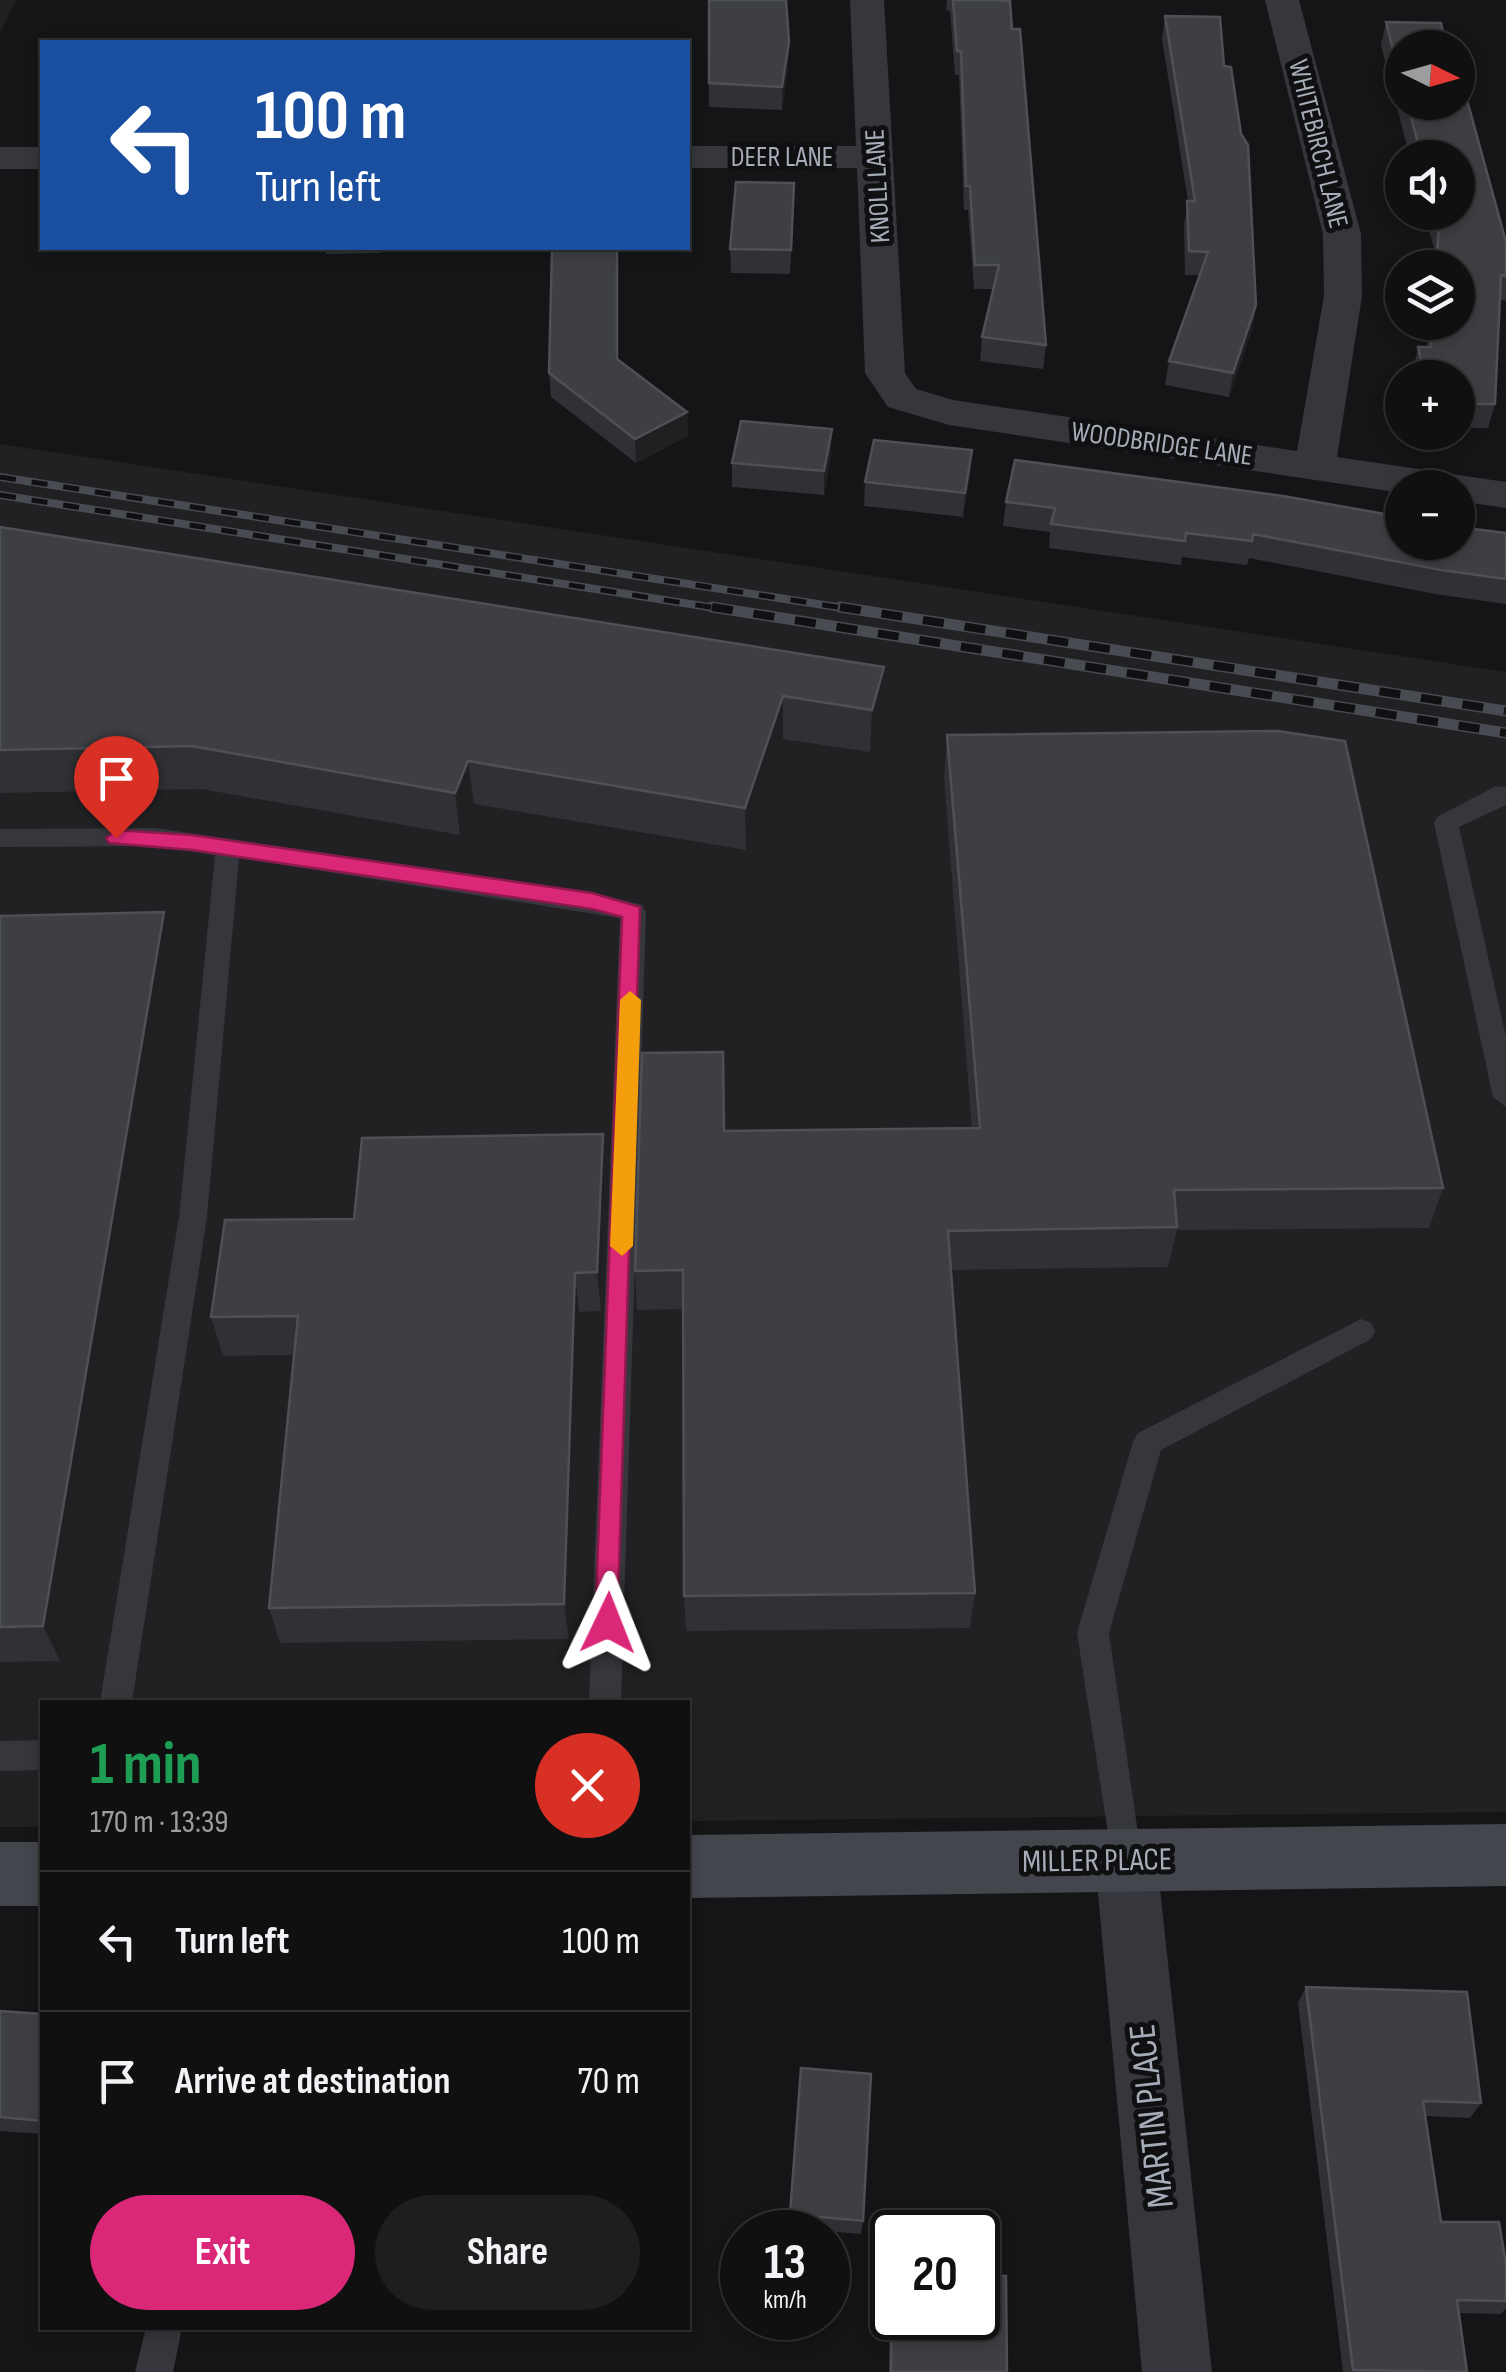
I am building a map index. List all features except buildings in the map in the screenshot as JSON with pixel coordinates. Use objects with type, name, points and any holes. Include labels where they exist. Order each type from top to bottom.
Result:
[{"type":"street","name":"KNOLL LANE","points":[[868,0],[886,373]]},
{"type":"street","name":"WHITEBIRCH LANE","points":[[1282,0],[1342,234],[1343,296],[1315,467]]},
{"type":"street","name":"DEER LANE","points":[[690,157],[877,157]]},
{"type":"street","points":[[0,158],[40,158]]},
{"type":"street","name":"WOODBRIDGE LANE","points":[[886,373],[902,398],[949,412],[1385,477]]},
{"type":"street","name":"WOODBRIDGE LANE","points":[[1475,491],[1506,495]]},
{"type":"street","name":"MILLER PLACE","points":[[690,1867],[1506,1855]]},
{"type":"street","name":"MARTIN PLACE","points":[[1126,1861],[1177,2372]]},
{"type":"street","points":[[0,1874],[40,1874]]},
{"type":"lane","points":[[1506,796],[1496,795],[1446,823],[1506,1097]]},
{"type":"lane","points":[[0,838],[154,838],[592,901],[632,912],[605,1700]]},
{"type":"lane","points":[[116,1700],[193,1217],[228,848]]},
{"type":"lane","points":[[1126,1861],[1093,1633],[1148,1442],[1361,1331]]},
{"type":"lane","points":[[0,1756],[40,1755]]},
{"type":"lane","points":[[154,2372],[164,2330]]},
{"type":"shaded area","points":[[0,444],[1506,672],[1506,1812],[690,1821],[690,1700],[40,1700],[40,1827],[0,1827]]},
{"type":"railway","points":[[0,477],[856,610]]},
{"type":"railway","points":[[0,495],[728,610]]},
{"type":"railway","points":[[712,607],[1506,733]]},
{"type":"railway","points":[[840,607],[1506,711]]},
{"type":"slow traffic","points":[[622,1246],[630,1000]]},
{"type":"route","points":[[116,838],[192,843],[592,901],[632,912],[608,1623]]}]
